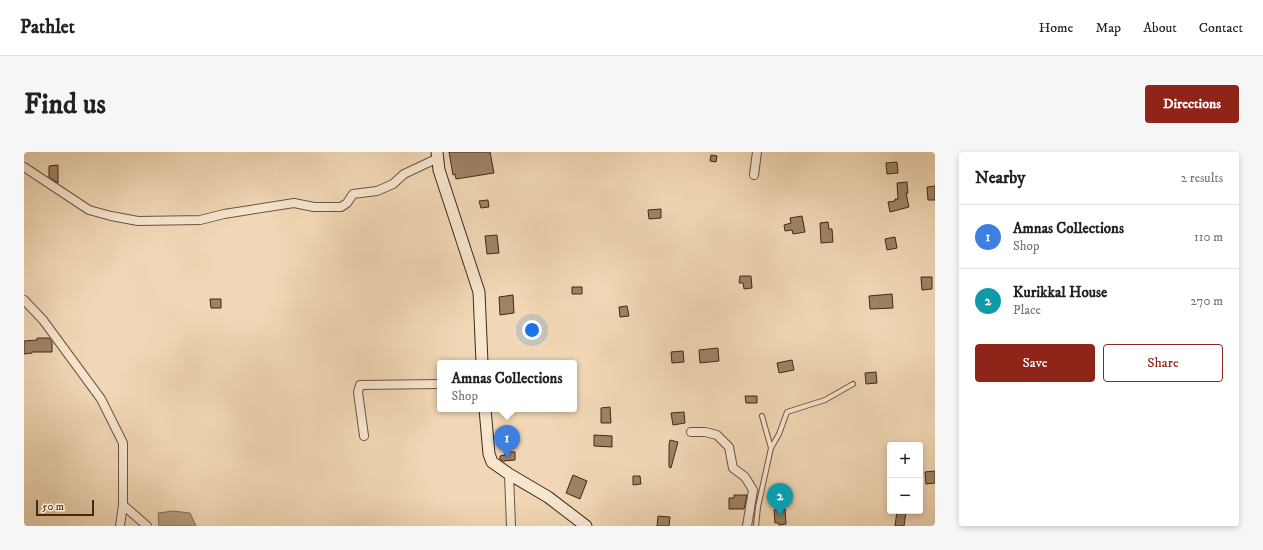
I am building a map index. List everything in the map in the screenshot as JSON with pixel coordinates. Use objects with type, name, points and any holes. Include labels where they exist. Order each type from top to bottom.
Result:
[{"type":"main road","points":[[437,155],[439,170],[479,292],[482,360]]},
{"type":"main road","points":[[485,412],[489,454],[492,462],[548,497],[586,526]]},
{"type":"street","points":[[754,175],[757,152]]},
{"type":"street","points":[[24,167],[89,210],[138,221],[177,221],[200,220],[231,213],[294,203],[314,207],[341,207],[347,203],[352,194],[377,191],[393,184],[404,174],[437,155]]},
{"type":"street","points":[[24,300],[43,320],[101,400],[123,444],[123,505],[120,526]]},
{"type":"street","points":[[364,436],[358,392],[360,385],[437,384]]},
{"type":"street","points":[[691,432],[706,432],[717,435],[728,447],[733,468],[745,477],[753,490],[747,526]]},
{"type":"street","points":[[509,474],[511,526]]},
{"type":"street","points":[[123,505],[147,526]]},
{"type":"lane","points":[[756,526],[758,507],[771,448],[779,434],[787,412],[825,400],[853,384]]},
{"type":"lane","points":[[762,416],[771,448]]},
{"type":"shaded area","points":[[173,511],[190,513],[196,526],[159,526],[158,513]]},
{"type":"building","points":[[449,152],[490,152],[494,173],[456,179],[455,174],[453,175]]},
{"type":"building","points":[[711,155],[717,156],[716,162],[710,161]]},
{"type":"building","points":[[897,162],[898,173],[887,174],[886,163]]},
{"type":"building","points":[[58,165],[58,183],[49,177],[49,166]]},
{"type":"building","points":[[907,182],[908,193],[906,193],[909,207],[890,212],[888,202],[898,199],[897,183]]},
{"type":"building","points":[[935,186],[935,200],[928,200],[927,187]]},
{"type":"building","points":[[488,200],[489,207],[481,208],[479,201]]},
{"type":"building","points":[[661,209],[661,218],[649,219],[648,210]]},
{"type":"building","points":[[802,216],[805,232],[793,234],[792,230],[785,231],[784,225],[791,223],[790,218]]},
{"type":"building","points":[[828,222],[829,229],[832,229],[833,242],[821,243],[820,223]]},
{"type":"building","points":[[497,235],[499,253],[487,254],[485,236]]},
{"type":"building","points":[[895,237],[897,248],[887,250],[885,239]]},
{"type":"building","points":[[740,276],[751,276],[752,288],[744,289],[743,283],[739,283]]},
{"type":"building","points":[[921,277],[932,277],[932,289],[922,290]]},
{"type":"building","points":[[572,287],[582,287],[582,294],[572,294]]},
{"type":"building","points":[[892,294],[893,308],[870,309],[869,296]]},
{"type":"building","points":[[513,295],[514,313],[500,315],[499,297]]},
{"type":"building","points":[[210,299],[221,299],[221,308],[211,308]]},
{"type":"building","points":[[627,306],[629,316],[620,317],[619,307]]},
{"type":"building","points":[[37,338],[49,338],[52,342],[52,352],[32,352],[24,354],[24,341],[37,340]]},
{"type":"building","points":[[718,348],[719,361],[700,363],[699,350]]},
{"type":"building","points":[[683,351],[684,362],[672,363],[671,352]]},
{"type":"building","points":[[792,360],[794,370],[779,373],[777,363]]},
{"type":"building","points":[[876,372],[877,383],[866,384],[865,373]]},
{"type":"building","points":[[745,396],[757,396],[757,403],[746,403]]},
{"type":"building","points":[[610,407],[611,423],[601,423],[601,408]]},
{"type":"building","points":[[684,412],[685,423],[673,425],[671,413]]},
{"type":"building","points":[[594,435],[612,436],[612,447],[594,446]]},
{"type":"building","points":[[670,440],[678,442],[671,468],[669,467]]},
{"type":"building","points":[[505,452],[515,452],[515,460],[503,461],[500,459],[500,456],[505,455]]},
{"type":"building","points":[[935,471],[935,483],[926,484],[925,472]]},
{"type":"building","points":[[573,475],[587,481],[580,499],[566,493]]},
{"type":"building","points":[[633,476],[640,476],[641,484],[633,485]]},
{"type":"building","points":[[734,495],[747,495],[744,509],[729,509],[729,498],[734,498]]},
{"type":"building","points":[[785,509],[786,524],[779,525],[779,523],[775,523],[774,510]]},
{"type":"building","points":[[897,514],[906,514],[904,526],[895,526]]},
{"type":"building","points":[[658,516],[670,517],[669,526],[657,526]]},
{"type":"place","name":"Amnas Collections","points":[[507,458]]},
{"type":"place","name":"Kurikkal House","points":[[780,516]]}]
